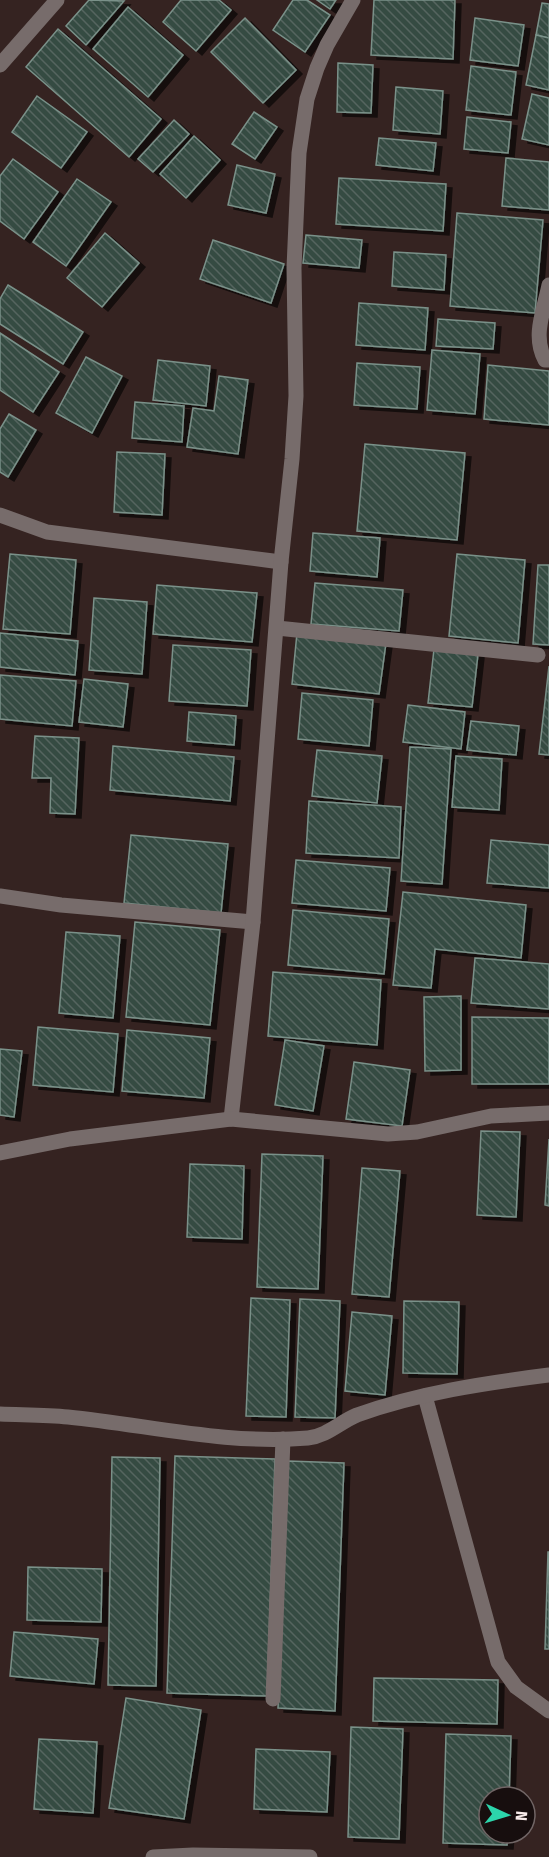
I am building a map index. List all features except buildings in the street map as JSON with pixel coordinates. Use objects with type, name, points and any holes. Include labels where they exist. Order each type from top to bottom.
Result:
[{"type":"street","points":[[0,65],[57,0]]},
{"type":"street","points":[[231,1119],[253,922],[281,562],[292,459],[296,396],[294,268],[299,153],[307,99],[317,68],[327,45],[353,0]]},
{"type":"street","points":[[549,285],[538,337],[539,350],[545,360],[549,360]]},
{"type":"street","points":[[0,515],[47,532],[281,562]]},
{"type":"street","points":[[276,628],[538,655]]},
{"type":"street","points":[[0,896],[253,922]]},
{"type":"street","points":[[0,1153],[70,1139],[231,1119],[388,1134],[417,1132],[492,1116],[549,1113]]},
{"type":"street","points":[[0,1414],[67,1417],[228,1438],[308,1438],[322,1435],[356,1416],[424,1396],[549,1375]]},
{"type":"street","points":[[424,1396],[498,1662],[516,1687],[549,1712]]},
{"type":"street","points":[[273,1699],[283,1439]]},
{"type":"street","points":[[153,1857],[193,1855],[310,1857]]}]
